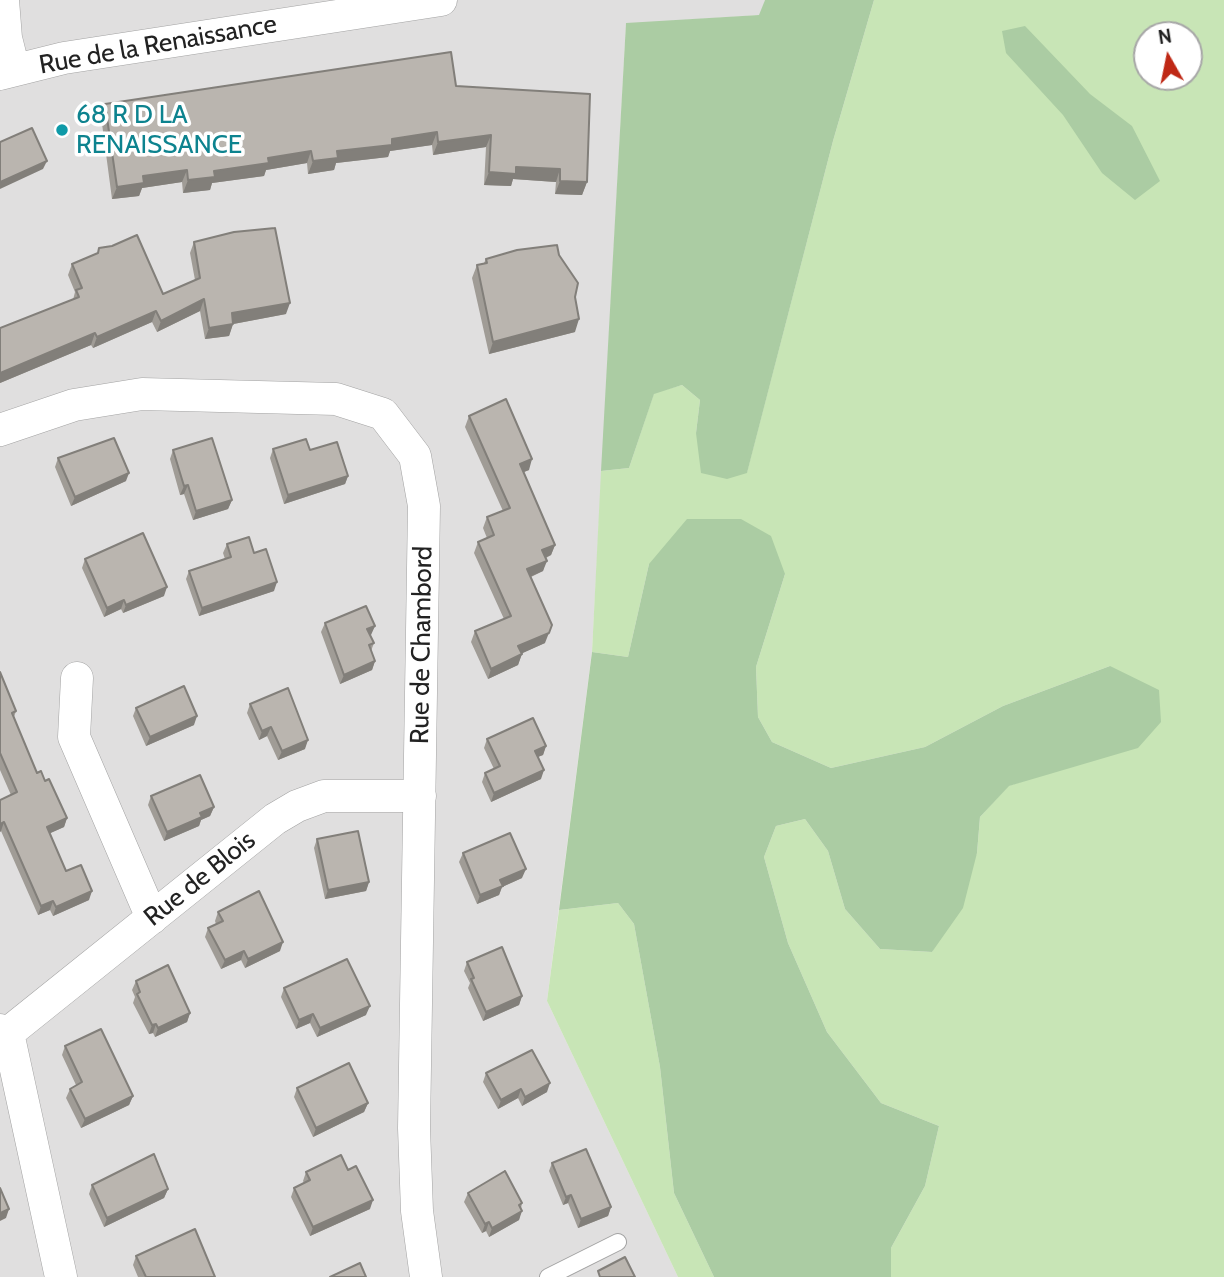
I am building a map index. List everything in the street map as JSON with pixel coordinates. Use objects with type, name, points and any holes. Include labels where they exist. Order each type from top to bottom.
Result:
[{"type":"street","points":[[3,0],[7,72]]},
{"type":"street","name":"Rue de la Renaissance","points":[[7,72],[77,56],[441,0]]},
{"type":"street","name":"Rue de Chambord","points":[[0,430],[74,405],[142,394],[336,399],[383,414],[415,456],[425,506],[414,1128],[417,1211],[426,1277]]},
{"type":"street","points":[[77,678],[74,737],[152,918]]},
{"type":"street","name":"Rue de Blois","points":[[4,1032],[275,819],[297,806],[324,796],[419,796]]},
{"type":"street","points":[[4,1032],[61,1277]]},
{"type":"lane","points":[[548,1277],[618,1242]]},
{"type":"shaded area","points":[[0,0],[765,0],[760,15],[626,24],[592,651],[547,1001],[678,1277],[0,1277]]},
{"type":"green space","points":[[765,0],[874,0],[833,141],[747,473],[727,479],[701,473],[696,433],[700,400],[682,385],[654,394],[629,468],[601,471],[626,23],[759,15]]},
{"type":"green space","points":[[874,0],[1224,0],[1224,1277],[891,1277],[891,1248],[925,1186],[939,1126],[881,1103],[827,1032],[788,943],[764,857],[776,826],[805,819],[828,851],[845,909],[880,949],[932,952],[977,853],[980,817],[1008,786],[1061,769],[1110,666],[1003,706],[925,747],[831,768],[772,742],[758,717],[756,667],[785,574],[649,564],[628,657],[592,652],[601,471],[629,468],[654,393],[682,385],[700,400],[696,433],[747,472],[833,141]]},
{"type":"green space","points":[[1025,26],[1090,94],[1132,126],[1160,181],[1135,200],[1102,173],[1063,115],[1006,53],[1002,31]]},
{"type":"green space","points":[[687,519],[741,519],[771,536],[785,574],[756,667],[758,717],[772,742],[831,768],[925,747],[1003,706],[1110,666],[1159,690],[1161,722],[1138,748],[1009,786],[980,817],[977,853],[963,908],[932,952],[880,949],[845,909],[828,851],[805,819],[776,826],[764,857],[788,943],[827,1032],[881,1103],[939,1126],[925,1186],[891,1248],[891,1277],[714,1277],[674,1193],[660,1067],[634,924],[618,903],[559,910],[592,652],[628,657],[649,564]]},
{"type":"green space","points":[[618,903],[634,924],[660,1067],[674,1193],[714,1277],[678,1277],[547,1001],[559,910]]},
{"type":"building","points":[[451,52],[456,86],[590,94],[587,182],[560,181],[560,169],[516,167],[516,174],[489,172],[491,135],[438,142],[437,132],[392,139],[392,145],[337,151],[338,158],[313,161],[311,151],[268,158],[269,163],[214,171],[215,177],[188,180],[187,170],[143,176],[144,183],[117,187],[105,104]]},
{"type":"building","points":[[32,128],[47,161],[0,182],[0,142]]},
{"type":"building","points":[[275,228],[290,303],[232,313],[233,324],[209,328],[204,299],[161,321],[156,311],[97,337],[95,333],[0,373],[0,328],[79,297],[76,290],[82,288],[72,264],[98,253],[99,248],[112,246],[137,235],[163,294],[200,278],[194,242],[234,232]]},
{"type":"building","points":[[557,245],[559,255],[578,283],[575,297],[579,319],[493,342],[477,265],[487,263],[486,259],[517,250]]},
{"type":"building","points":[[506,399],[532,459],[520,464],[555,545],[542,550],[547,561],[527,569],[552,625],[549,633],[518,646],[522,654],[491,669],[475,631],[511,616],[478,542],[494,535],[487,517],[510,508],[469,416]]},
{"type":"building","points":[[114,438],[129,473],[75,497],[58,458]]},
{"type":"building","points":[[212,438],[232,500],[196,511],[188,485],[184,486],[173,450]]},
{"type":"building","points":[[306,439],[310,450],[337,442],[348,476],[288,495],[273,449]]},
{"type":"building","points":[[143,533],[167,587],[126,605],[124,600],[107,608],[85,559]]},
{"type":"building","points":[[249,537],[254,553],[266,549],[277,582],[202,608],[189,571],[231,557],[227,544]]},
{"type":"building","points":[[366,606],[375,626],[367,629],[374,643],[369,645],[375,661],[344,675],[325,623]]},
{"type":"building","points":[[0,672],[16,711],[12,713],[37,773],[41,771],[45,781],[49,779],[67,818],[47,827],[66,871],[81,865],[92,891],[56,907],[53,901],[41,906],[4,822],[0,824],[0,800],[17,792],[0,753]]},
{"type":"building","points":[[184,686],[197,716],[150,737],[136,708]]},
{"type":"building","points":[[288,688],[308,740],[282,751],[271,727],[262,731],[250,704]]},
{"type":"building","points":[[533,718],[546,746],[535,751],[544,770],[494,793],[485,773],[500,766],[487,739]]},
{"type":"building","points":[[200,775],[214,807],[200,813],[202,817],[167,832],[151,796]]},
{"type":"building","points":[[358,831],[369,882],[328,890],[317,839]]},
{"type":"building","points":[[510,833],[526,869],[500,880],[503,886],[480,895],[463,853]]},
{"type":"building","points":[[259,891],[283,942],[248,959],[244,951],[225,960],[208,928],[223,921],[218,912]]},
{"type":"building","points":[[502,947],[522,996],[486,1012],[471,979],[474,978],[467,962]]},
{"type":"building","points":[[347,959],[370,1006],[320,1028],[313,1014],[299,1020],[284,988]]},
{"type":"building","points":[[168,965],[190,1013],[158,1028],[156,1024],[152,1025],[137,994],[140,992],[136,981]]},
{"type":"building","points":[[101,1029],[133,1096],[85,1119],[70,1089],[82,1082],[65,1046]]},
{"type":"building","points":[[532,1050],[550,1083],[525,1097],[521,1089],[501,1100],[486,1073]]},
{"type":"building","points":[[349,1063],[368,1103],[316,1128],[297,1088]]},
{"type":"building","points":[[586,1149],[611,1207],[581,1219],[571,1195],[566,1197],[552,1163]]},
{"type":"building","points":[[154,1154],[168,1189],[107,1218],[92,1185]]},
{"type":"building","points":[[341,1155],[348,1170],[356,1166],[373,1200],[313,1227],[294,1188],[310,1180],[306,1172]]},
{"type":"building","points":[[505,1171],[522,1203],[519,1205],[522,1211],[492,1228],[489,1222],[485,1224],[468,1193]]},
{"type":"building","points":[[0,1188],[9,1209],[0,1213]]},
{"type":"building","points":[[195,1229],[215,1277],[146,1277],[136,1256]]},
{"type":"building","points":[[625,1257],[635,1277],[600,1277],[598,1271]]},
{"type":"building","points":[[360,1263],[366,1277],[330,1277]]},
{"type":"place","name":"68 R D LA RENAISSANCE","points":[[62,130]]}]
